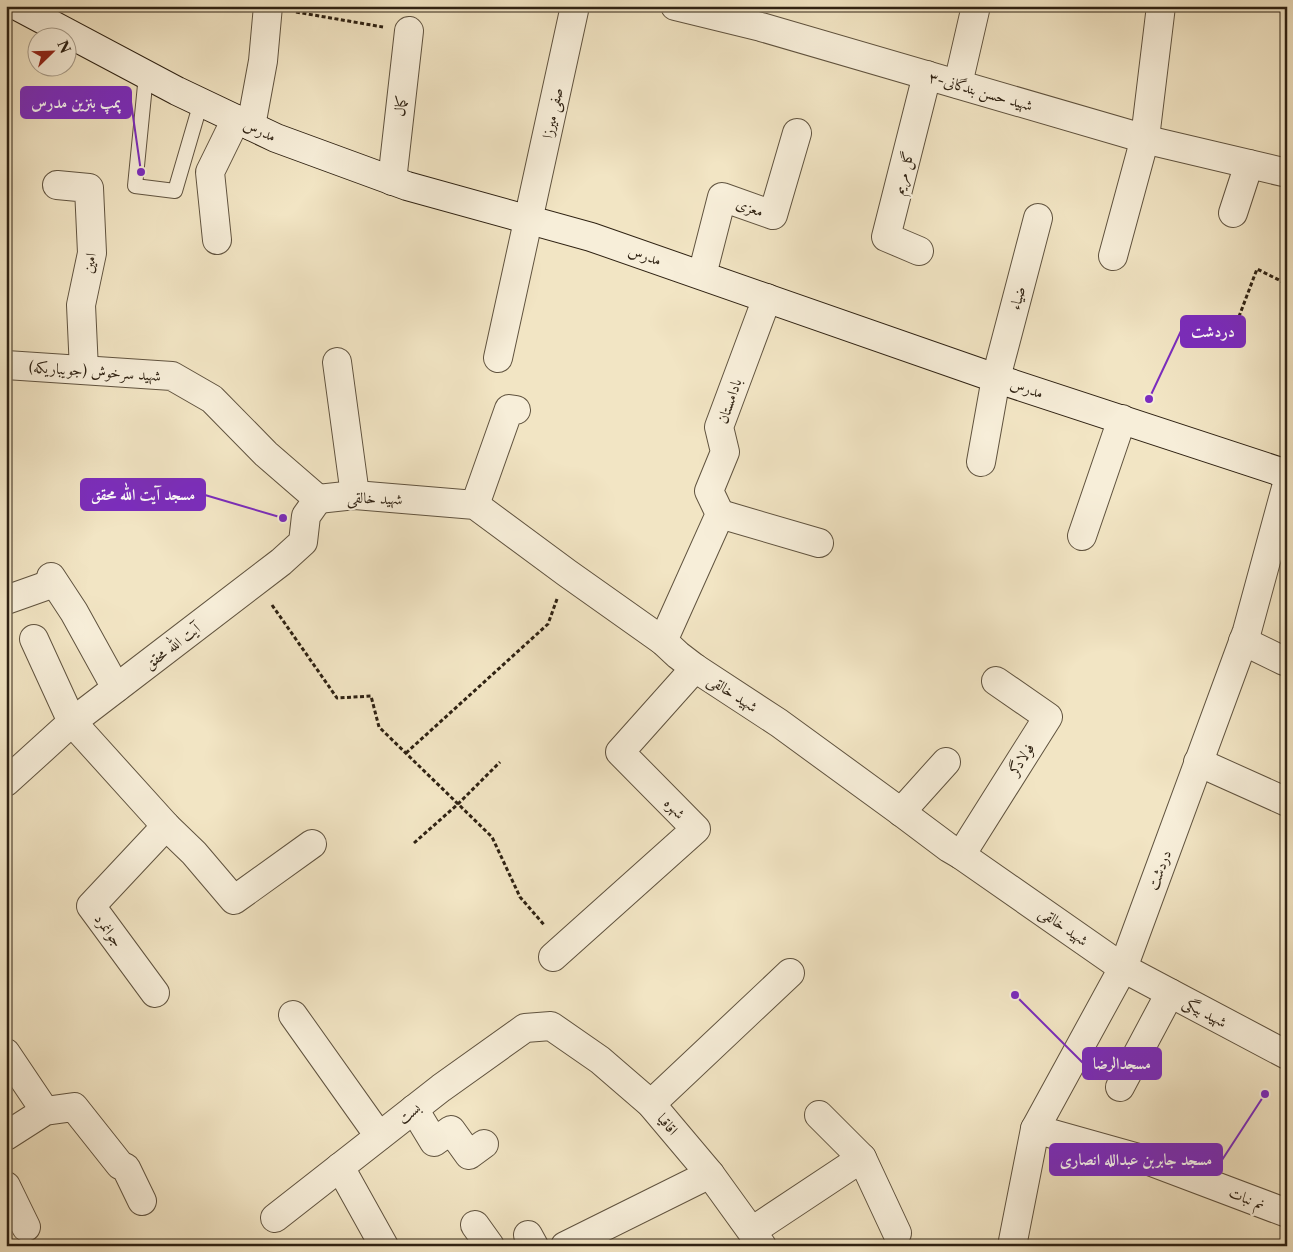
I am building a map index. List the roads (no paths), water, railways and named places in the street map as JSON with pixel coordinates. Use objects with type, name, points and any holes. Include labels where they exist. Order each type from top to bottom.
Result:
[{"type":"street","name":"مدرس","points":[[17,6],[177,92],[276,138],[392,181],[591,237],[996,378],[1287,474]]},
{"type":"street","name":"صفی میرزا","points":[[498,358],[575,6]]},
{"type":"street","name":"۳-شهید حسن بندگانی","points":[[675,6],[710,10],[761,27],[1145,138],[1287,173]]},
{"type":"street","points":[[958,84],[976,6]]},
{"type":"street","points":[[1113,256],[1145,138],[1161,6]]},
{"type":"street","points":[[217,240],[210,172],[244,123],[263,61],[267,7]]},
{"type":"street","name":"کمال","points":[[392,181],[409,31]]},
{"type":"street","name":"گل مریم","points":[[918,250],[886,237],[927,75]]},
{"type":"street","name":"معزی","points":[[702,275],[722,196],[773,215],[797,133]]},
{"type":"street","points":[[1233,213],[1249,164]]},
{"type":"street","name":"امین","points":[[57,185],[89,188],[92,253],[82,305],[84,370]]},
{"type":"street","name":"ضیاء","points":[[981,462],[996,378],[1038,218]]},
{"type":"street","name":"بادامستان","points":[[720,514],[709,491],[725,452],[719,428],[767,298]]},
{"type":"street","points":[[337,362],[355,494]]},
{"type":"street","name":"شهید سرخوش (جویباریکه)","points":[[6,365],[172,376],[212,399],[266,454],[318,499]]},
{"type":"street","points":[[475,505],[509,409],[516,410]]},
{"type":"street","points":[[1082,536],[1122,419]]},
{"type":"street","name":"دردشت","points":[[1012,1246],[1035,1129],[1123,968],[1243,641],[1287,484]]},
{"type":"street","name":"شهید خالقی","points":[[318,499],[355,494],[475,505],[663,641],[695,668],[779,723],[949,848],[1123,968]]},
{"type":"street","name":"آیت الله محقق","points":[[6,782],[72,722],[281,562],[303,542],[306,516],[318,499]]},
{"type":"street","points":[[663,641],[720,514],[819,543]]},
{"type":"street","points":[[6,600],[52,580],[74,612],[116,688]]},
{"type":"street","points":[[34,639],[72,722],[166,826],[194,853],[234,900],[312,844]]},
{"type":"street","points":[[1243,641],[1284,661]]},
{"type":"street","name":"شهره","points":[[558,952],[696,829],[620,752],[695,668]]},
{"type":"street","name":"فولادگر","points":[[961,855],[1048,717],[996,681]]},
{"type":"street","points":[[901,812],[946,762]]},
{"type":"street","points":[[1198,762],[1287,802]]},
{"type":"street","name":"جوانمرد","points":[[155,993],[91,906],[166,826]]},
{"type":"street","name":"شهید بیگی","points":[[1123,968],[1287,1055]]},
{"type":"street","points":[[651,1104],[790,973]]},
{"type":"street","points":[[1120,1087],[1170,993]]},
{"type":"street","points":[[293,1015],[379,1136]]},
{"type":"street","name":"اقاقیا","points":[[551,1026],[600,1060],[651,1104],[710,1174],[757,1239]]},
{"type":"street","name":"بست","points":[[275,1218],[441,1088],[525,1028],[551,1026]]},
{"type":"street","points":[[6,1053],[45,1111]]},
{"type":"street","points":[[6,1136],[45,1111],[74,1107],[120,1165],[126,1168],[142,1201]]},
{"type":"street","points":[[414,1109],[434,1142],[451,1130],[469,1155],[484,1144]]},
{"type":"street","points":[[819,1114],[862,1158],[897,1233]]},
{"type":"street","name":"نم نبات","points":[[1035,1129],[1149,1161],[1287,1213]]},
{"type":"street","points":[[757,1239],[862,1158]]},
{"type":"street","points":[[340,1167],[384,1246]]},
{"type":"street","points":[[580,1242],[710,1174]]},
{"type":"street","points":[[6,1186],[26,1227]]},
{"type":"lane","points":[[146,75],[135,186],[175,191],[201,102]]},
{"type":"place","name":"پمپ بنزین مدرس","points":[[141,172]]},
{"type":"place","name":"دردشت","points":[[1149,399]]},
{"type":"place","name":"مسجد آیت الله محقق","points":[[283,518]]},
{"type":"place","name":"مسجدالرضا","points":[[1015,995]]},
{"type":"place","name":"مسجد جابربن عبدالله انصاری","points":[[1265,1094]]}]
